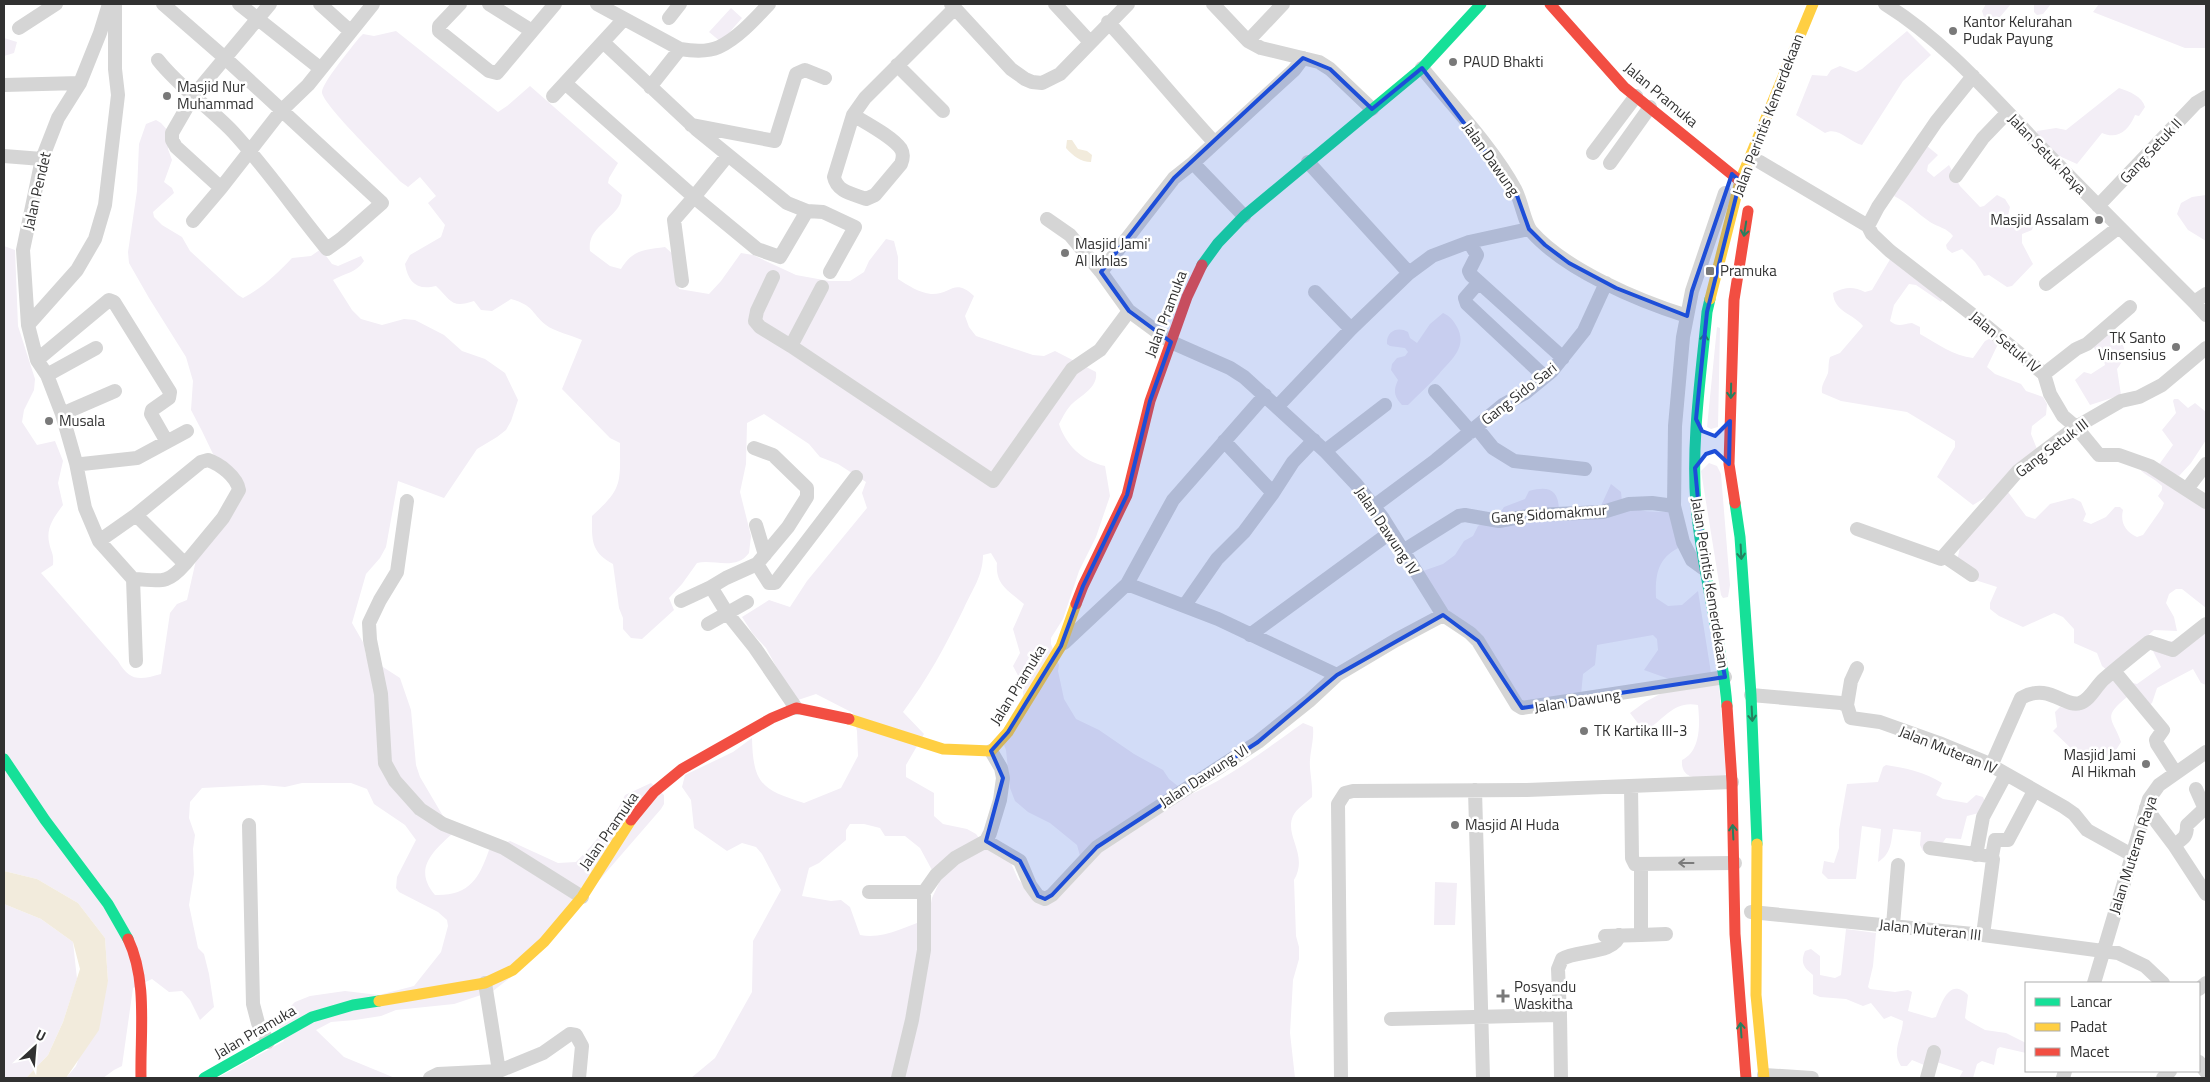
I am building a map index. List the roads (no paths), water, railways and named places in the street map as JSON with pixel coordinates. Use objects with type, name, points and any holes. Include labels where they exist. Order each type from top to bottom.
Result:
[{"type":"main road","name":"Jalan Pramuka","points":[[991,752],[1008,732],[1061,646],[1083,586],[1127,495],[1150,401],[1187,297],[1202,265],[1218,243],[1244,216],[1422,68],[1481,4]]},
{"type":"main road","name":"Jalan Pramuka","points":[[1550,4],[1624,86],[1736,177]]},
{"type":"main road","name":"Jalan Perintis Kemerdekaan","points":[[1746,1078],[1738,990],[1732,782],[1725,678],[1705,570],[1696,506],[1696,420],[1707,312],[1736,177],[1813,4]]},
{"type":"main road","name":"Jalan Perintis Kemerdekaan","points":[[1759,166],[1768,144]]},
{"type":"main road","name":"Jalan Perintis Kemerdekaan","points":[[1750,198],[1734,300],[1729,464],[1740,537],[1751,695],[1757,814],[1756,995],[1764,1077]]},
{"type":"main road","points":[[1696,420],[1702,430],[1712,436],[1721,434],[1730,420]]},
{"type":"main road","points":[[1695,468],[1710,452],[1720,452],[1729,464]]},
{"type":"main road","name":"Jalan Pramuka","points":[[204,1078],[312,1017],[354,1005],[485,983],[513,970],[544,942],[582,896],[625,827],[654,792],[682,769],[772,718],[796,708]]},
{"type":"main road","points":[[796,708],[852,720],[943,749],[991,752]]},
{"type":"main road","points":[[4,759],[34,806],[104,899],[118,921],[134,955],[140,992],[140,1078]]},
{"type":"street","points":[[19,28],[56,4]]},
{"type":"street","name":"Jalan Pendet","points":[[109,4],[100,33],[80,82],[58,118],[42,159],[23,250],[28,326],[37,360],[47,375],[62,414],[76,463],[85,508],[99,541],[133,579]]},
{"type":"street","points":[[28,326],[77,270],[95,239],[105,205],[118,95],[115,69],[115,4]]},
{"type":"street","points":[[158,60],[170,76],[216,114],[249,150],[327,249],[341,240],[382,203],[225,58],[162,4]]},
{"type":"street","points":[[239,4],[321,69]]},
{"type":"street","points":[[221,188],[176,147],[172,140],[174,126],[194,95],[270,4]]},
{"type":"street","points":[[320,4],[350,30]]},
{"type":"street","points":[[193,221],[281,111],[321,69],[350,30],[373,4]]},
{"type":"street","points":[[460,4],[439,26],[438,30],[489,71],[497,73],[555,4]]},
{"type":"street","points":[[488,4],[532,31]]},
{"type":"street","points":[[597,4],[612,7],[624,19],[680,49],[706,50],[718,47],[741,31],[769,4]]},
{"type":"street","points":[[669,18],[680,4]]},
{"type":"street","points":[[1054,4],[1090,42]]},
{"type":"street","points":[[853,115],[895,143],[902,150],[903,158],[901,164],[875,195],[866,199],[840,189],[834,177],[853,115],[865,98],[953,6],[1011,68],[1024,79],[1032,82],[1042,82],[1060,74],[1108,22],[1128,4]]},
{"type":"street","points":[[1213,4],[1248,41],[1261,48],[1319,62],[1330,69],[1372,109]]},
{"type":"street","points":[[1248,41],[1282,4]]},
{"type":"street","name":"Jalan Setuk Raya","points":[[1885,4],[1913,21],[1972,76],[2119,228],[2200,298],[2206,315]]},
{"type":"street","points":[[553,96],[624,19]]},
{"type":"street","points":[[1108,22],[1148,64],[1176,101],[1214,142]]},
{"type":"street","points":[[602,42],[691,124],[787,203],[807,211],[823,212],[855,227],[830,272]]},
{"type":"street","points":[[650,87],[680,49]]},
{"type":"street","points":[[1101,272],[1137,228],[1162,191],[1174,178],[1193,163],[1294,70],[1303,58]]},
{"type":"street","points":[[897,65],[943,111]]},
{"type":"street","name":"Jalan Dawung","points":[[1422,68],[1482,143],[1515,190],[1529,229],[1545,246],[1569,263],[1653,306],[1687,316]]},
{"type":"street","points":[[691,124],[775,141],[796,74],[805,70],[825,78]]},
{"type":"street","points":[[1868,226],[1878,207],[1936,122],[1972,76]]},
{"type":"street","points":[[4,85],[80,82]]},
{"type":"street","points":[[565,83],[757,250],[780,257],[807,211]]},
{"type":"street","points":[[1593,153],[1636,96]]},
{"type":"street","name":"Gang Setuk II","points":[[2098,206],[2196,103],[2206,97]]},
{"type":"street","points":[[1610,163],[1650,107]]},
{"type":"street","points":[[1956,176],[1983,138],[2008,112]]},
{"type":"street","points":[[682,281],[674,220],[728,155]]},
{"type":"street","points":[[4,156],[42,159]]},
{"type":"street","points":[[1308,162],[1409,273]]},
{"type":"street","points":[[1193,163],[1244,216]]},
{"type":"street","name":"Jalan Setuk IV","points":[[1759,166],[1868,226],[1872,234],[1890,251],[1974,316],[2044,374],[2050,394],[2063,416],[2076,427],[2099,454],[2119,454],[2144,463],[2206,502]]},
{"type":"street","points":[[1705,570],[1692,560],[1683,542],[1674,506],[1675,426],[1680,363],[1692,291],[1736,177]]},
{"type":"street","name":"Jalan Dawung IV","points":[[1047,219],[1070,235],[1130,311],[1170,342],[1230,368],[1244,377],[1314,440],[1374,506],[1443,615]]},
{"type":"street","points":[[2046,284],[2119,228]]},
{"type":"street","points":[[1278,407],[1351,328],[1409,273],[1432,256],[1469,242],[1529,229]]},
{"type":"street","points":[[1469,242],[1477,255],[1470,271],[1479,282],[1563,358]]},
{"type":"street","points":[[773,277],[757,311],[756,321],[760,327],[993,481],[1072,369],[1100,350],[1130,311]]},
{"type":"street","points":[[1479,282],[1465,298],[1467,304],[1545,377]]},
{"type":"street","name":"Gang Sido Sari","points":[[1374,506],[1474,430],[1503,405],[1525,393],[1545,377],[1584,331],[1606,282]]},
{"type":"street","points":[[791,346],[822,287]]},
{"type":"street","points":[[1315,292],[1351,328]]},
{"type":"street","points":[[37,360],[109,300],[114,302],[170,392],[169,398],[152,410],[151,414],[167,442]]},
{"type":"street","points":[[2044,374],[2076,349],[2087,344],[2130,307]]},
{"type":"street","points":[[47,375],[96,348]]},
{"type":"street","name":"Gang Setuk III","points":[[1944,556],[2018,471],[2076,427],[2121,401],[2147,394],[2162,385],[2206,348]]},
{"type":"street","points":[[62,414],[115,391]]},
{"type":"street","points":[[1435,391],[1474,430]]},
{"type":"street","points":[[1061,646],[1127,584],[1169,506],[1192,475],[1264,395]]},
{"type":"street","points":[[1325,451],[1385,405]]},
{"type":"street","name":"Gang Sido Sari","points":[[1474,430],[1493,448],[1514,461],[1585,469]]},
{"type":"street","points":[[76,463],[137,458],[187,431]]},
{"type":"street","points":[[1185,605],[1217,559],[1248,527],[1294,462],[1314,440]]},
{"type":"street","points":[[1224,441],[1273,493]]},
{"type":"street","points":[[681,601],[711,588],[761,560],[788,527],[807,497],[807,488],[773,455],[754,448]]},
{"type":"street","points":[[99,541],[136,515],[203,461],[216,463],[226,471],[239,487],[237,496],[223,518],[172,578],[164,580],[133,579],[136,661]]},
{"type":"street","points":[[2187,489],[2206,464]]},
{"type":"street","points":[[756,525],[761,560],[769,583],[775,583],[856,478]]},
{"type":"street","points":[[407,501],[397,572],[369,623],[370,640],[381,694],[385,763],[395,781],[420,809],[442,824],[504,848],[582,896]]},
{"type":"street","name":"Gang Sidomakmur","points":[[1403,551],[1459,516],[1465,515],[1499,521],[1540,514],[1603,512],[1629,504],[1652,503],[1674,506]]},
{"type":"street","points":[[136,515],[185,564]]},
{"type":"street","points":[[1857,529],[1937,558],[1944,556],[1972,576]]},
{"type":"street","points":[[1250,635],[1391,532]]},
{"type":"street","points":[[1127,584],[1185,605],[1337,675]]},
{"type":"street","points":[[711,588],[726,613],[755,648],[796,708]]},
{"type":"street","points":[[708,624],[747,602]]},
{"type":"street","name":"Jalan Dawung","points":[[1443,615],[1470,633],[1478,641],[1517,705],[1522,708],[1725,678]]},
{"type":"street","name":"Jalan Dawung VI","points":[[986,841],[1020,861],[1030,885],[1038,896],[1045,899],[1052,895],[1097,847],[1258,742],[1309,701],[1337,675],[1443,615]]},
{"type":"street","points":[[1991,766],[2021,698],[2028,694],[2046,693],[2074,704],[2080,703],[2087,699],[2114,670],[2149,642],[2173,650],[2206,624]]},
{"type":"street","points":[[1751,695],[1802,698],[1847,705],[1851,681],[1857,668]]},
{"type":"street","points":[[2114,670],[2163,730],[2156,740],[2157,744],[2175,772]]},
{"type":"street","name":"Jalan Muteran IV","points":[[1847,705],[1851,718],[1880,722],[1939,743],[1991,766],[2069,810],[2087,830],[2132,855]]},
{"type":"street","points":[[898,1078],[912,1020],[924,950],[924,892],[936,875],[955,858],[986,841],[1000,800],[1003,778],[1001,768],[991,752]]},
{"type":"street","name":"Jalan Muteran Raya","points":[[2094,982],[2146,808],[2154,790],[2175,772],[2206,752]]},
{"type":"street","points":[[1976,855],[1983,818],[2006,774]]},
{"type":"street","points":[[1341,1078],[1338,804],[1340,798],[1345,793],[1353,791],[1475,790],[1732,782]]},
{"type":"street","points":[[1631,786],[1632,858],[1635,864],[1735,863]]},
{"type":"street","points":[[2174,845],[2185,837],[2187,825],[2204,810],[2196,789]]},
{"type":"street","points":[[1475,790],[1483,1078]]},
{"type":"street","points":[[1983,935],[1994,860],[1992,856],[1995,840],[2008,840],[2034,791]]},
{"type":"street","points":[[2146,808],[2174,845],[2206,894]]},
{"type":"street","points":[[249,825],[253,1004],[258,1023],[268,1042]]},
{"type":"street","points":[[1930,848],[1992,856]]},
{"type":"street","points":[[1641,934],[1642,864]]},
{"type":"street","points":[[1893,926],[1898,865]]},
{"type":"street","points":[[869,892],[924,892]]},
{"type":"street","points":[[1735,912],[1756,912]]},
{"type":"street","name":"Jalan Muteran III","points":[[1756,912],[1983,935],[2118,953],[2145,966],[2162,982]]},
{"type":"street","points":[[1561,1078],[1558,969],[1562,959],[1575,954],[1612,946],[1617,941],[1612,935],[1666,934]]},
{"type":"street","points":[[485,983],[499,1070]]},
{"type":"street","points":[[1391,1019],[1560,1015]]},
{"type":"street","points":[[430,1078],[438,1074],[499,1070],[543,1052],[570,1034],[576,1035],[582,1046],[580,1078]]},
{"type":"street","points":[[1927,1078],[1934,1052]]},
{"type":"street","points":[[1764,1077],[1812,1078]]},
{"type":"place","name":"Kantor Kelurahan Pudak Payung","points":[[1953,31]]},
{"type":"place","name":"PAUD Bhakti","points":[[1453,62]]},
{"type":"place","name":"Masjid Nur Muhammad","points":[[167,96]]},
{"type":"place","name":"Masjid Assalam","points":[[2099,220]]},
{"type":"place","name":"Masjid Jami' Al Ikhlas","points":[[1065,253]]},
{"type":"place","name":"Pramuka","points":[[1710,271]]},
{"type":"place","name":"TK Santo Vinsensius","points":[[2176,347]]},
{"type":"place","name":"Musala","points":[[49,421]]},
{"type":"place","name":"TK Kartika III-3","points":[[1584,731]]},
{"type":"place","name":"Masjid Jami Al Hikmah","points":[[2146,764]]},
{"type":"place","name":"Masjid Al Huda","points":[[1455,825]]},
{"type":"place","name":"Posyandu Waskitha","points":[[1503,996]]}]
